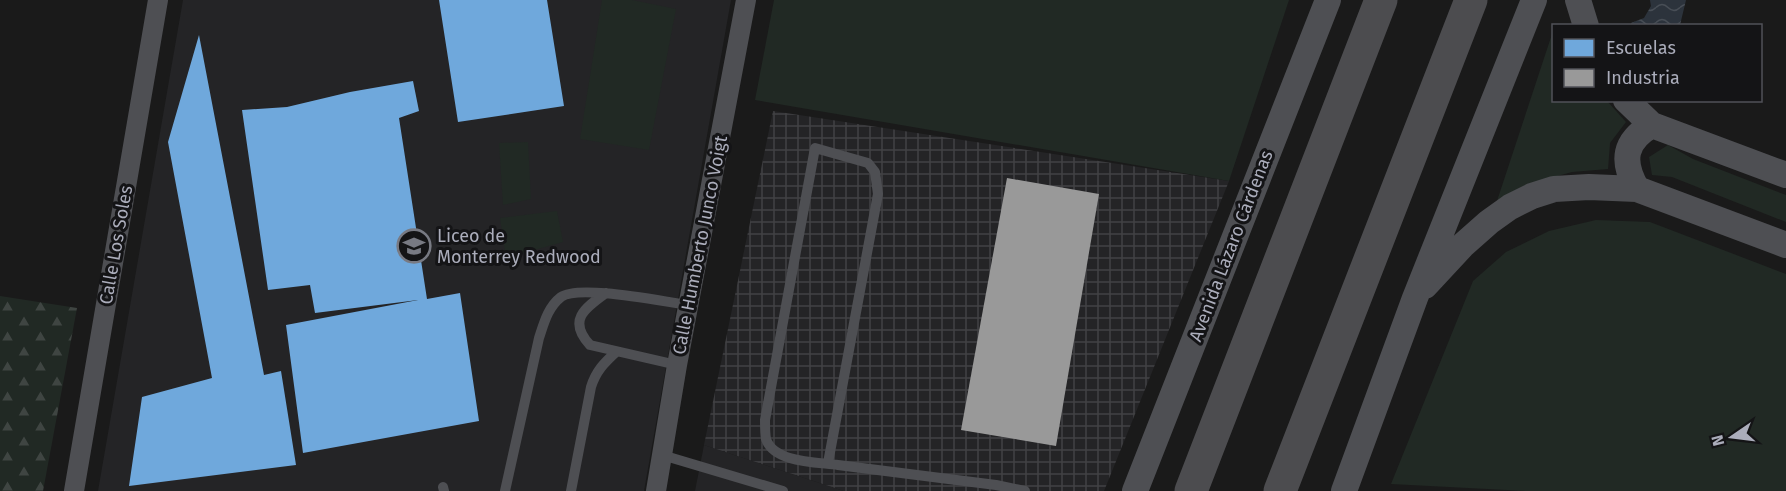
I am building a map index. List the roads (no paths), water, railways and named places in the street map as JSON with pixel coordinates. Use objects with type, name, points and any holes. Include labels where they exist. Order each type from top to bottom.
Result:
[{"type":"highway","points":[[1191,491],[1381,0]]},
{"type":"highway","points":[[1280,491],[1471,0]]},
{"type":"street","name":"Calle Los Soles","points":[[74,491],[158,0]]},
{"type":"street","name":"Calle Humberto Junco Voigt","points":[[656,491],[677,365],[746,0]]},
{"type":"street","name":"Avenida Lázaro Cárdenas","points":[[1135,491],[1328,0]]},
{"type":"street","points":[[1344,491],[1415,298],[1534,0]]},
{"type":"street","points":[[1578,0],[1585,24]]},
{"type":"street","points":[[1627,102],[1630,107],[1652,124],[1786,176]]},
{"type":"street","points":[[1637,189],[1628,168],[1627,154],[1631,141],[1652,124]]},
{"type":"street","points":[[1415,298],[1463,245],[1489,222],[1510,207],[1532,196],[1554,189],[1589,186],[1637,189],[1786,245]]},
{"type":"lane","points":[[828,463],[878,194],[875,172],[868,163],[815,148],[765,420],[766,438],[773,450],[782,456],[828,463],[996,485],[1025,491]]},
{"type":"lane","points":[[505,491],[546,316],[556,302],[572,292],[606,293],[689,305]]},
{"type":"lane","points":[[606,293],[585,308],[581,318],[579,329],[590,345],[677,365]]},
{"type":"lane","points":[[571,491],[593,380],[601,365],[616,352]]},
{"type":"lane","points":[[662,455],[765,489],[783,491]]},
{"type":"water","points":[[1650,0],[1686,0],[1680,24],[1631,23],[1644,18],[1651,6]]},
{"type":"place","name":"Liceo de Monterrey Redwood","points":[[414,246]]}]
